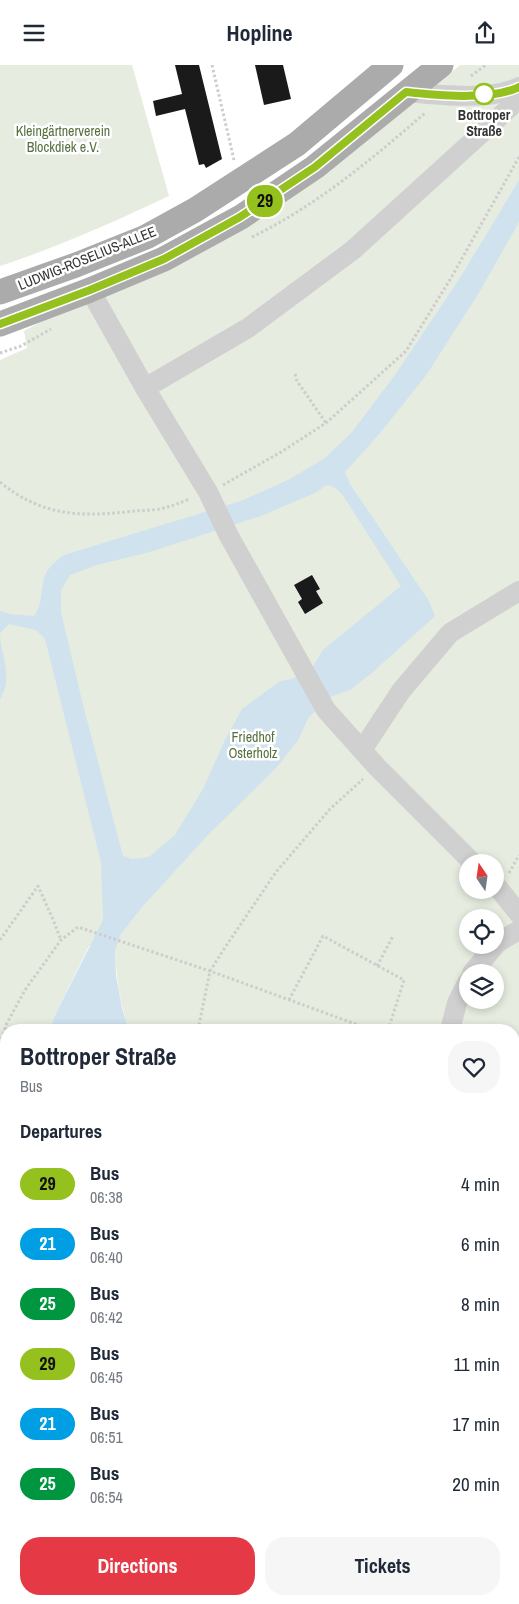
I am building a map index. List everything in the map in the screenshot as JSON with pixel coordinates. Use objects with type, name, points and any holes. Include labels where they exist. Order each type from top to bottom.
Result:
[{"type":"main road","name":"LUDWIG-ROSELIUS-ALLEE","points":[[0,292],[76,265],[146,237],[195,210],[297,144],[391,65]]},
{"type":"main road","points":[[0,324],[90,290],[164,259],[240,217],[315,167],[441,65]]},
{"type":"lane","points":[[406,92],[446,96],[484,95],[511,91],[519,87]]},
{"type":"lane","points":[[145,388],[248,329],[353,250],[519,99]]},
{"type":"lane","points":[[90,290],[145,388],[211,499],[229,536],[326,710],[376,767],[464,854]]},
{"type":"lane","points":[[362,750],[401,691],[450,633],[519,591]]},
{"type":"lane","points":[[504,895],[519,914]]},
{"type":"lane","points":[[480,964],[497,943],[519,929]]},
{"type":"lane","points":[[452,1024],[459,999]]},
{"type":"path","points":[[212,65],[234,160],[226,166]]},
{"type":"path","points":[[0,483],[15,495],[39,505],[68,513],[95,515],[164,508],[211,499],[264,461],[326,423],[406,351],[451,278],[519,157]]},
{"type":"path","points":[[295,374],[297,381],[326,423]]},
{"type":"path","points":[[199,1024],[210,971],[276,871],[330,809],[376,767]]},
{"type":"path","points":[[0,940],[38,887],[61,940]]},
{"type":"path","points":[[7,1024],[25,990],[61,940],[78,927],[210,971],[356,1024]]},
{"type":"path","points":[[290,1000],[323,936],[404,980],[390,1024]]},
{"type":"path","points":[[377,967],[393,936]]},
{"type":"green space","name":"Kleingärtnerverein Blockdiek e.V.","points":[[0,65],[132,65],[169,196],[86,234],[0,266]]},
{"type":"green space","name":"Friedhof Osterholz","points":[[460,65],[519,65],[519,1024],[127,1024],[119,990],[115,949],[89,946],[52,1024],[0,1024],[0,360],[27,348],[24,331],[349,155]]},
{"type":"water","points":[[519,180],[519,222],[480,291],[427,374],[381,432],[345,472],[350,484],[429,601],[435,616],[373,672],[350,690],[330,697],[309,717],[298,740],[278,766],[207,836],[142,907],[121,934],[115,950],[116,975],[127,1024],[52,1024],[103,920],[101,862],[45,639],[36,630],[9,624],[0,633],[0,611],[10,614],[34,616],[40,602],[45,574],[64,555],[241,501],[290,479],[325,458],[352,432],[395,375],[460,278]],"holes":[[[326,485],[334,487],[342,494],[401,586],[323,650],[313,666],[292,679],[280,681],[242,709],[225,740],[203,789],[175,835],[149,857],[132,859],[123,856],[83,705],[61,612],[61,590],[70,575],[97,565],[150,552],[261,516],[317,492]]]},
{"type":"water","points":[[0,636],[6,668],[6,684],[0,699]]},
{"type":"building","points":[[175,65],[199,65],[222,159],[206,168],[204,164],[199,165],[185,109],[156,116],[153,101],[182,94]]},
{"type":"building","points":[[255,65],[283,65],[291,99],[264,105]]},
{"type":"building","points":[[312,575],[320,589],[316,591],[323,603],[305,614],[298,602],[302,599],[294,585]]},
{"type":"bus line","name":"29","points":[[0,324],[90,290],[164,259],[240,217],[315,167],[406,92],[446,96],[484,95],[511,91],[519,87]]},
{"type":"place","name":"Bottroper Straße","points":[[484,94]]}]
